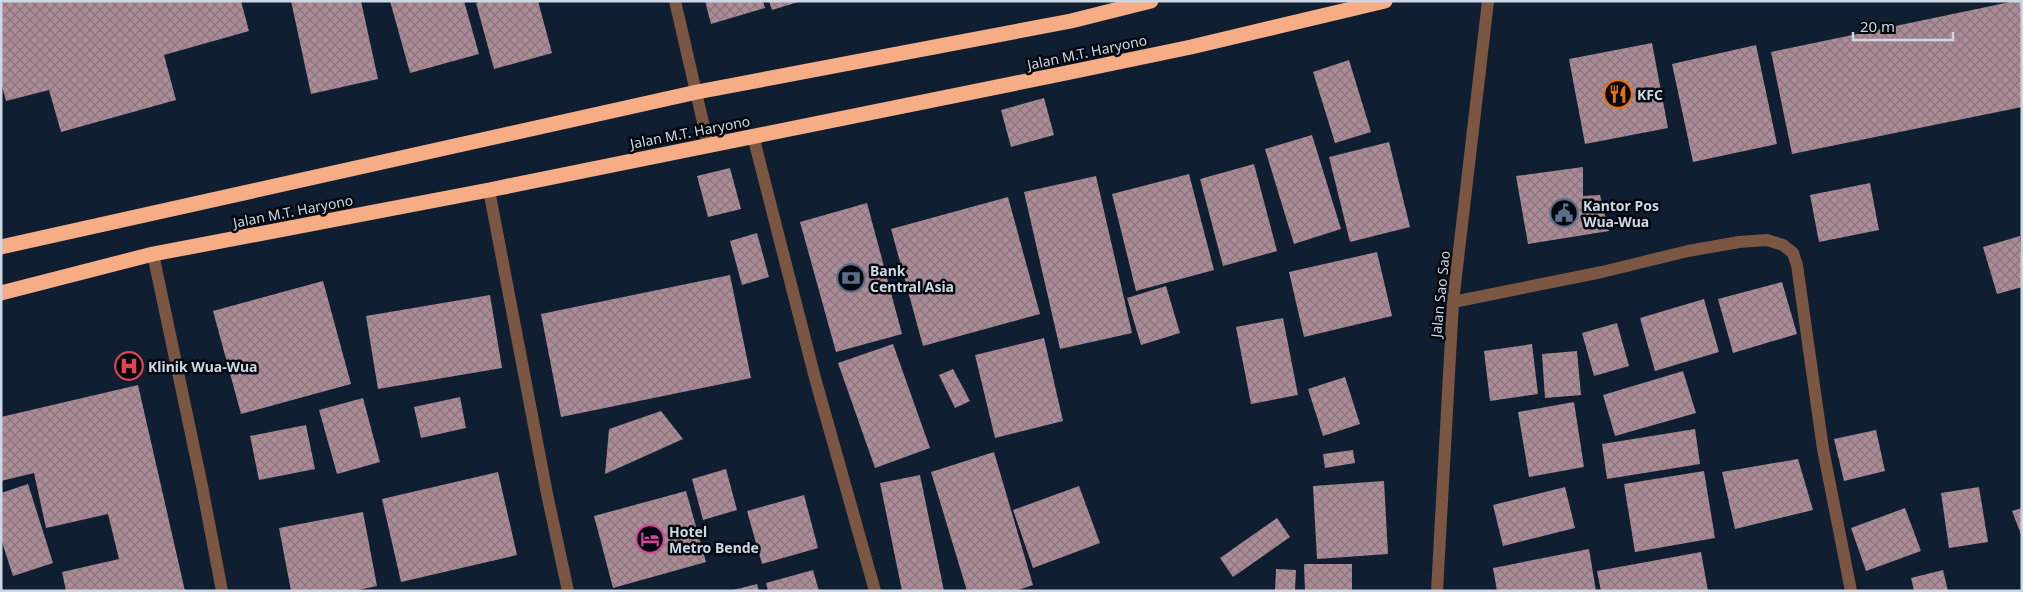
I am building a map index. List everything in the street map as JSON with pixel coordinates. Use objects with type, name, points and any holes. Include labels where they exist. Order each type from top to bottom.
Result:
[{"type":"highway","name":"Jalan M.T. Haryono","points":[[1,247],[697,92],[1071,22],[1151,1]]},
{"type":"highway","name":"Jalan M.T. Haryono","points":[[1,292],[153,254],[488,190],[1191,47],[1386,1]]},
{"type":"street","points":[[675,1],[708,144]]},
{"type":"street","name":"Jalan Sao Sao","points":[[1438,591],[1453,302],[1488,1]]},
{"type":"street","points":[[753,136],[815,378],[875,591]]},
{"type":"street","points":[[488,190],[546,494],[568,591]]},
{"type":"street","points":[[1453,302],[1602,272],[1688,251],[1739,242],[1767,240],[1783,245],[1793,253],[1797,265],[1823,450],[1851,591]]},
{"type":"street","points":[[153,254],[222,591]]},
{"type":"building","points":[[1,1],[241,1],[249,31],[164,55],[176,100],[61,132],[49,90],[6,101],[1,82]]},
{"type":"building","points":[[291,1],[361,1],[378,79],[311,94]]},
{"type":"building","points":[[390,1],[464,1],[479,54],[410,73]]},
{"type":"building","points":[[481,1],[538,1],[552,53],[494,69],[476,3]]},
{"type":"building","points":[[705,1],[763,1],[765,8],[711,24]]},
{"type":"building","points":[[769,1],[798,1],[798,2],[772,10]]},
{"type":"building","points":[[2022,1],[2022,107],[1792,154],[1771,52]]},
{"type":"building","name":"KFC","points":[[1652,43],[1668,128],[1585,144],[1569,59]]},
{"type":"building","points":[[1756,45],[1777,144],[1693,162],[1672,64]]},
{"type":"building","points":[[1349,60],[1371,132],[1335,143],[1313,72]]},
{"type":"building","points":[[1044,98],[1054,135],[1011,147],[1001,110]]},
{"type":"building","points":[[1312,135],[1341,229],[1294,244],[1265,149]]},
{"type":"building","points":[[1389,142],[1410,227],[1350,242],[1329,157]]},
{"type":"building","points":[[1254,164],[1277,251],[1223,266],[1200,179]]},
{"type":"building","name":"Kantor Pos Wua-Wua","points":[[1583,167],[1583,196],[1600,195],[1609,231],[1528,244],[1516,176]]},
{"type":"building","points":[[730,168],[741,209],[708,217],[697,176]]},
{"type":"building","points":[[1189,174],[1214,270],[1136,291],[1112,194]]},
{"type":"building","points":[[1096,176],[1132,333],[1060,349],[1024,192]]},
{"type":"building","points":[[1870,183],[1879,230],[1819,242],[1810,195]]},
{"type":"building","points":[[1008,197],[1040,314],[923,346],[891,229]]},
{"type":"building","name":"Bank Central Asia","points":[[867,203],[902,334],[836,352],[800,222]]},
{"type":"building","points":[[757,233],[769,277],[742,285],[730,241]]},
{"type":"building","points":[[2020,236],[2022,287],[1997,294],[1983,247]]},
{"type":"building","points":[[1377,252],[1392,316],[1304,337],[1289,272]]},
{"type":"building","points":[[730,275],[751,378],[561,417],[541,314]]},
{"type":"building","points":[[323,281],[351,384],[241,414],[213,311]]},
{"type":"building","points":[[1782,282],[1797,334],[1733,353],[1718,299]]},
{"type":"building","points":[[1166,286],[1180,333],[1141,345],[1127,298]]},
{"type":"building","points":[[490,295],[502,368],[378,389],[366,316]]},
{"type":"building","points":[[1704,299],[1719,352],[1655,371],[1640,318]]},
{"type":"building","points":[[1283,318],[1298,395],[1251,404],[1236,327]]},
{"type":"building","points":[[1617,323],[1629,366],[1594,376],[1582,333]]},
{"type":"building","points":[[1044,338],[1063,421],[995,438],[975,355]]},
{"type":"building","points":[[893,344],[930,448],[875,468],[838,363]]},
{"type":"building","points":[[1532,344],[1538,394],[1490,401],[1484,351]]},
{"type":"building","points":[[1577,351],[1581,395],[1545,398],[1542,354]]},
{"type":"building","points":[[953,369],[970,401],[955,408],[939,375]]},
{"type":"building","points":[[1683,371],[1696,413],[1615,436],[1603,395]]},
{"type":"building","points":[[1345,377],[1360,424],[1323,436],[1308,389]]},
{"type":"building","points":[[138,385],[185,591],[66,591],[62,572],[119,559],[108,514],[46,528],[34,473],[1,481],[1,417]]},
{"type":"building","points":[[460,397],[466,428],[421,438],[414,407]]},
{"type":"building","points":[[363,398],[380,462],[337,474],[319,410]]},
{"type":"building","points":[[1574,402],[1584,467],[1529,477],[1518,412]]},
{"type":"building","points":[[661,411],[683,439],[605,474],[609,429]]},
{"type":"building","points":[[306,425],[315,469],[259,480],[250,436]]},
{"type":"building","points":[[1695,429],[1700,464],[1607,479],[1602,444]]},
{"type":"building","points":[[1876,430],[1885,471],[1844,481],[1834,439]]},
{"type":"building","points":[[1353,450],[1355,463],[1325,468],[1323,454]]},
{"type":"building","points":[[994,452],[1033,585],[1015,591],[967,591],[931,472]]},
{"type":"building","points":[[1798,459],[1813,510],[1735,529],[1722,472]]},
{"type":"building","points":[[726,469],[737,510],[703,520],[692,479]]},
{"type":"building","points":[[1704,471],[1715,538],[1635,552],[1624,484]]},
{"type":"building","points":[[498,472],[517,555],[401,582],[382,499]]},
{"type":"building","points":[[920,475],[944,591],[902,591],[880,483]]},
{"type":"building","points":[[1384,481],[1388,554],[1317,559],[1313,486]]},
{"type":"building","points":[[28,484],[53,563],[13,576],[1,539],[1,493]]},
{"type":"building","points":[[1079,486],[1100,543],[1033,568],[1013,510]]},
{"type":"building","points":[[1565,487],[1575,528],[1503,546],[1493,505]]},
{"type":"building","points":[[1979,487],[1988,542],[1949,548],[1941,493]]},
{"type":"building","name":"Hotel Metro Bende","points":[[686,491],[706,562],[613,588],[594,516]]},
{"type":"building","points":[[804,495],[818,548],[762,564],[747,511]]},
{"type":"building","points":[[1905,508],[1921,551],[1866,571],[1851,528]]},
{"type":"building","points":[[2022,508],[2022,537],[2012,511]]},
{"type":"building","points":[[363,512],[377,586],[353,591],[291,591],[279,528]]},
{"type":"building","points":[[1277,518],[1290,537],[1233,577],[1220,558]]},
{"type":"building","points":[[1589,549],[1596,591],[1497,591],[1493,568]]},
{"type":"building","points":[[1701,552],[1708,591],[1601,591],[1597,571]]},
{"type":"building","points":[[1304,564],[1352,564],[1352,591],[1305,591]]},
{"type":"building","points":[[1276,569],[1296,570],[1295,591],[1275,591]]},
{"type":"building","points":[[813,570],[819,591],[768,591],[766,583]]},
{"type":"building","points":[[1943,570],[1948,591],[1914,591],[1911,578]]},
{"type":"building","points":[[757,584],[759,591],[733,591],[733,590]]},
{"type":"place","name":"KFC","points":[[1618,94]]},
{"type":"place","name":"Kantor Pos Wua-Wua","points":[[1564,213]]},
{"type":"place","name":"Bank Central Asia","points":[[851,278]]},
{"type":"place","name":"Klinik Wua-Wua","points":[[129,366]]},
{"type":"place","name":"Hotel Metro Bende","points":[[650,539]]}]
